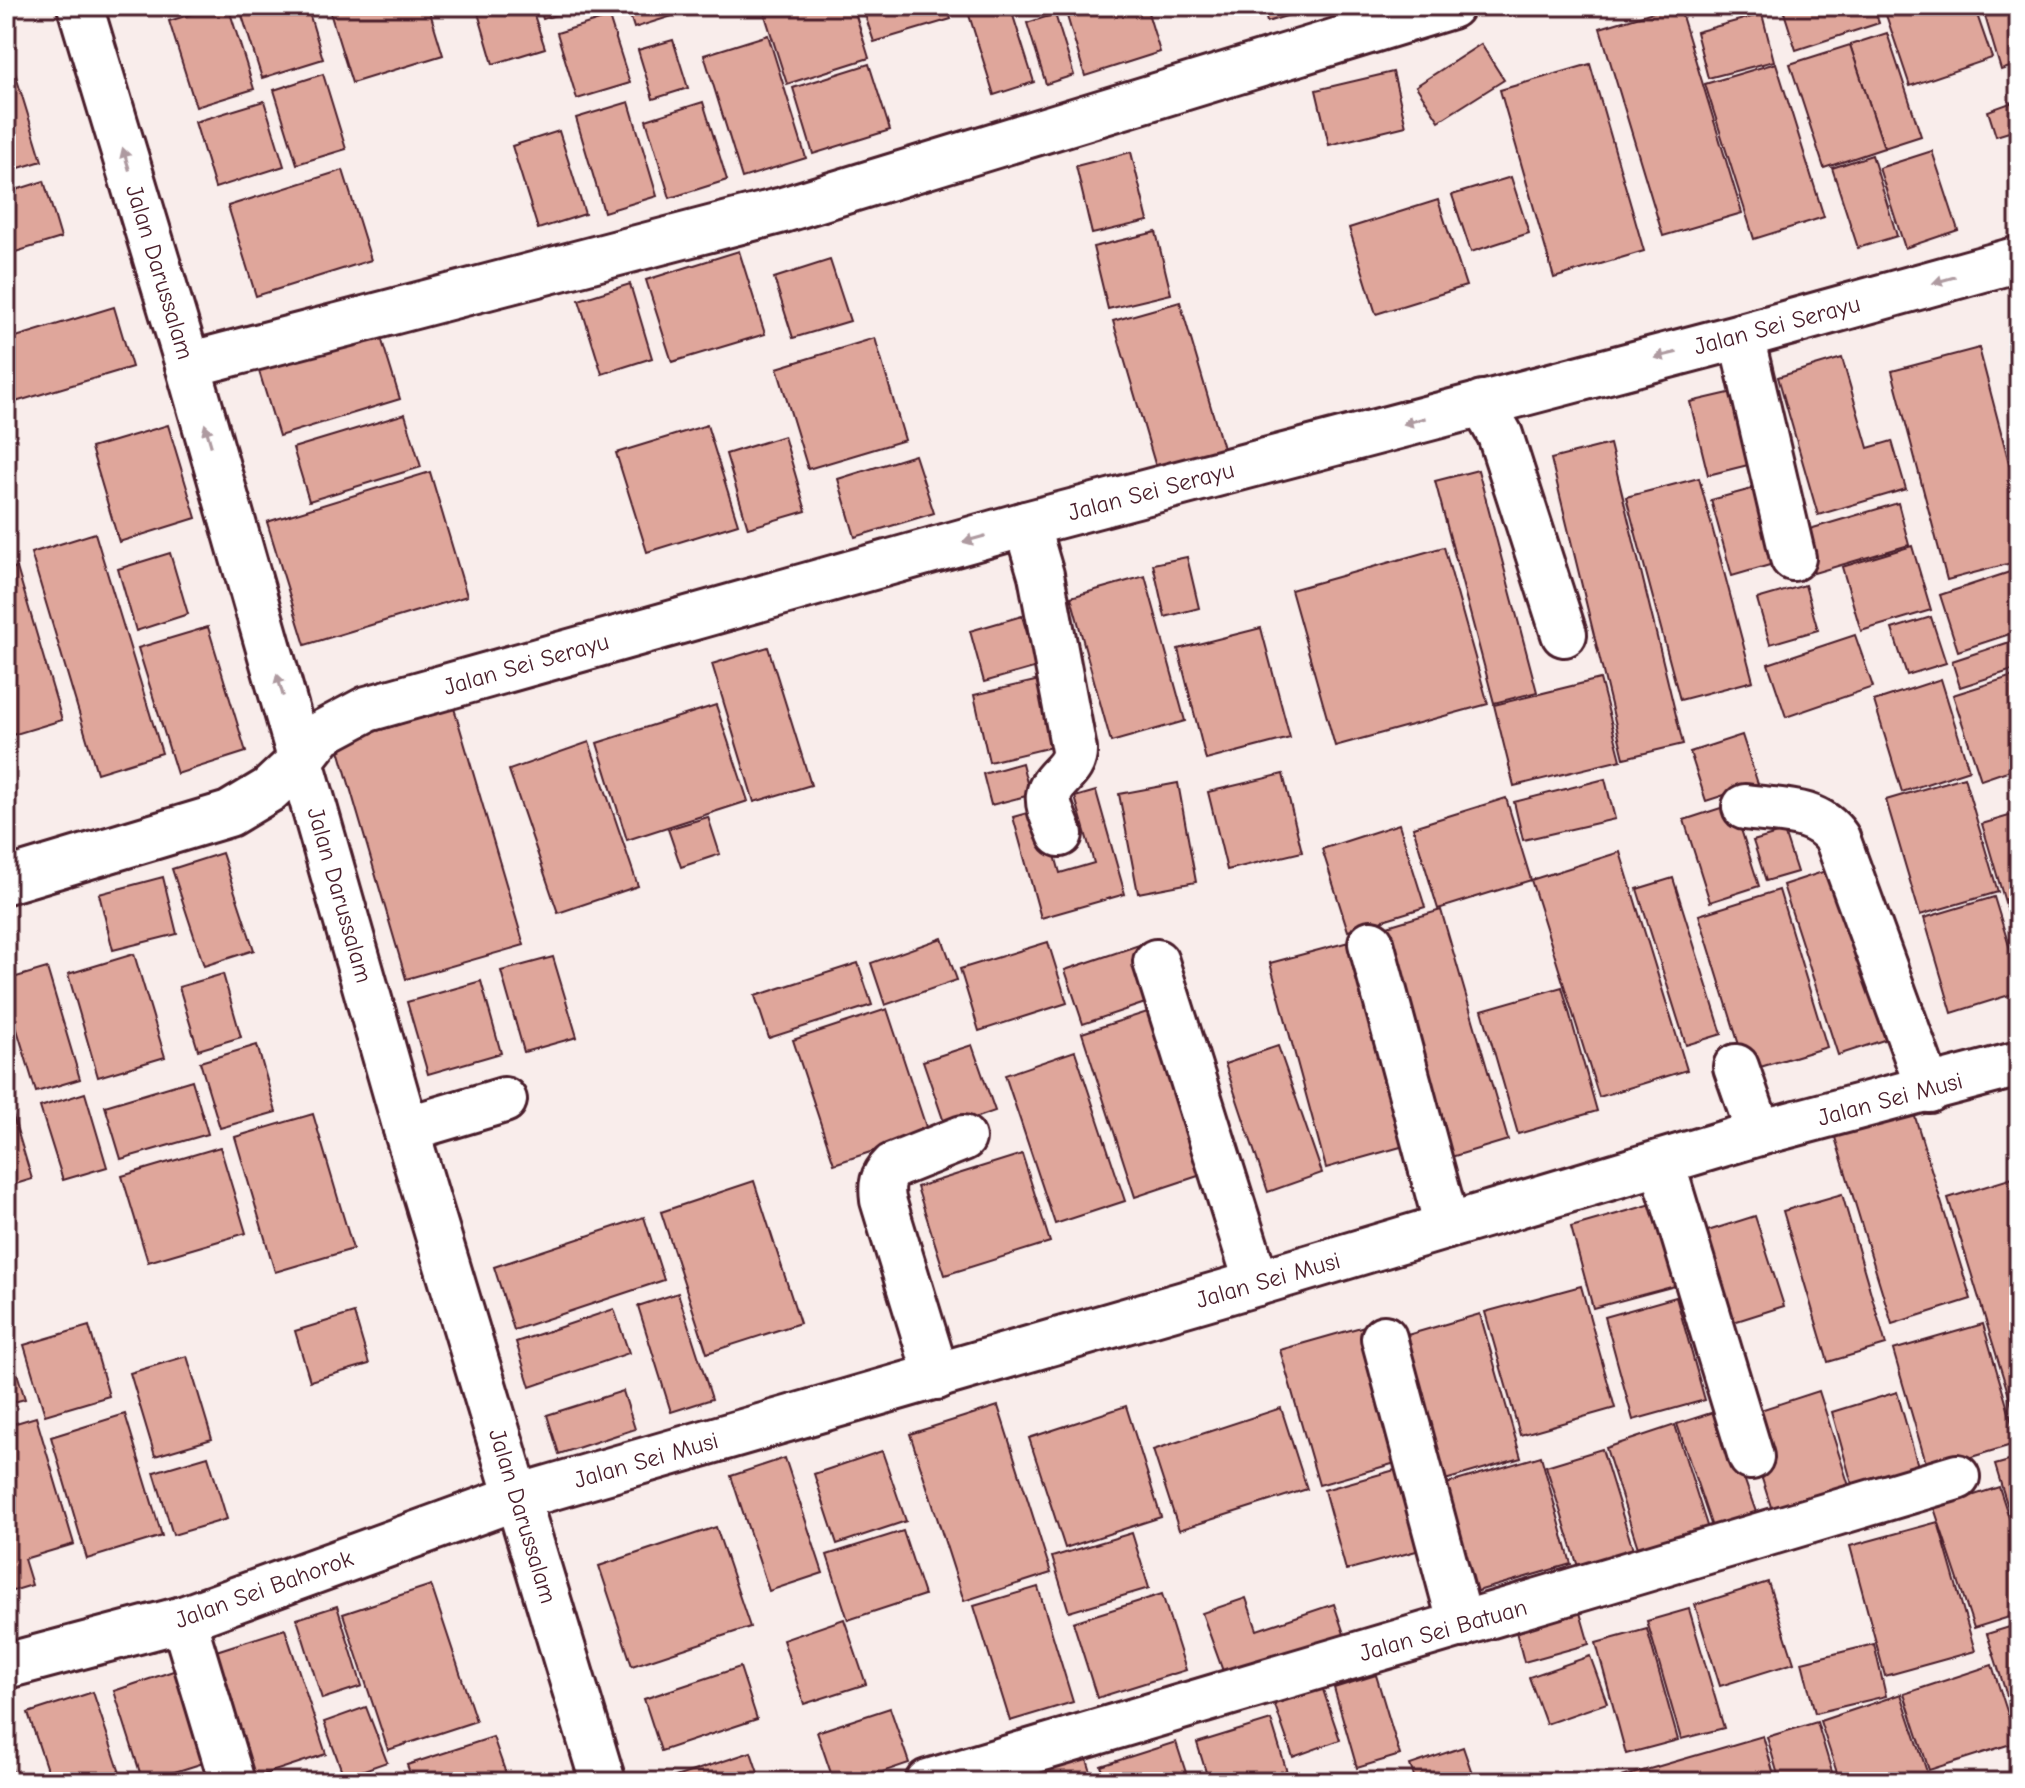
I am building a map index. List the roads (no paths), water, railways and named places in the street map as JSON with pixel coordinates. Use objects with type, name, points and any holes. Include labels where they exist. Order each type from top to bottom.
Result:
[{"type":"street","name":"Jalan Darussalam","points":[[80,6],[188,365],[406,1129],[603,1782]]},
{"type":"street","points":[[188,365],[783,210],[1451,6]]},
{"type":"street","name":"Jalan Sei Serayu","points":[[6,881],[229,814],[269,790],[301,760],[322,733],[367,709],[1026,524],[1741,336],[2019,259]]},
{"type":"street","points":[[1741,336],[1793,558]]},
{"type":"street","points":[[1482,403],[1500,435],[1564,634]]},
{"type":"street","points":[[1026,524],[1041,575],[1074,750],[1073,762],[1049,793],[1060,834]]},
{"type":"street","points":[[1745,807],[1811,816],[1829,827],[1837,838],[1929,1090]]},
{"type":"street","points":[[1371,943],[1447,1226]]},
{"type":"street","points":[[1156,962],[1257,1283]]},
{"type":"street","name":"Jalan Sei Musi","points":[[518,1497],[937,1377],[1759,1133],[2019,1064]]},
{"type":"street","points":[[1736,1067],[1759,1133]]},
{"type":"street","points":[[406,1129],[504,1100]]},
{"type":"street","points":[[937,1377],[881,1185],[893,1166],[963,1138]]},
{"type":"street","points":[[1662,1163],[1751,1457]]},
{"type":"street","points":[[1384,1338],[1461,1625]]},
{"type":"street","name":"Jalan Sei Batuan","points":[[928,1782],[1957,1477]]},
{"type":"street","name":"Jalan Sei Bahorok","points":[[6,1666],[183,1619],[518,1497]]},
{"type":"street","points":[[183,1619],[232,1782]]}]
